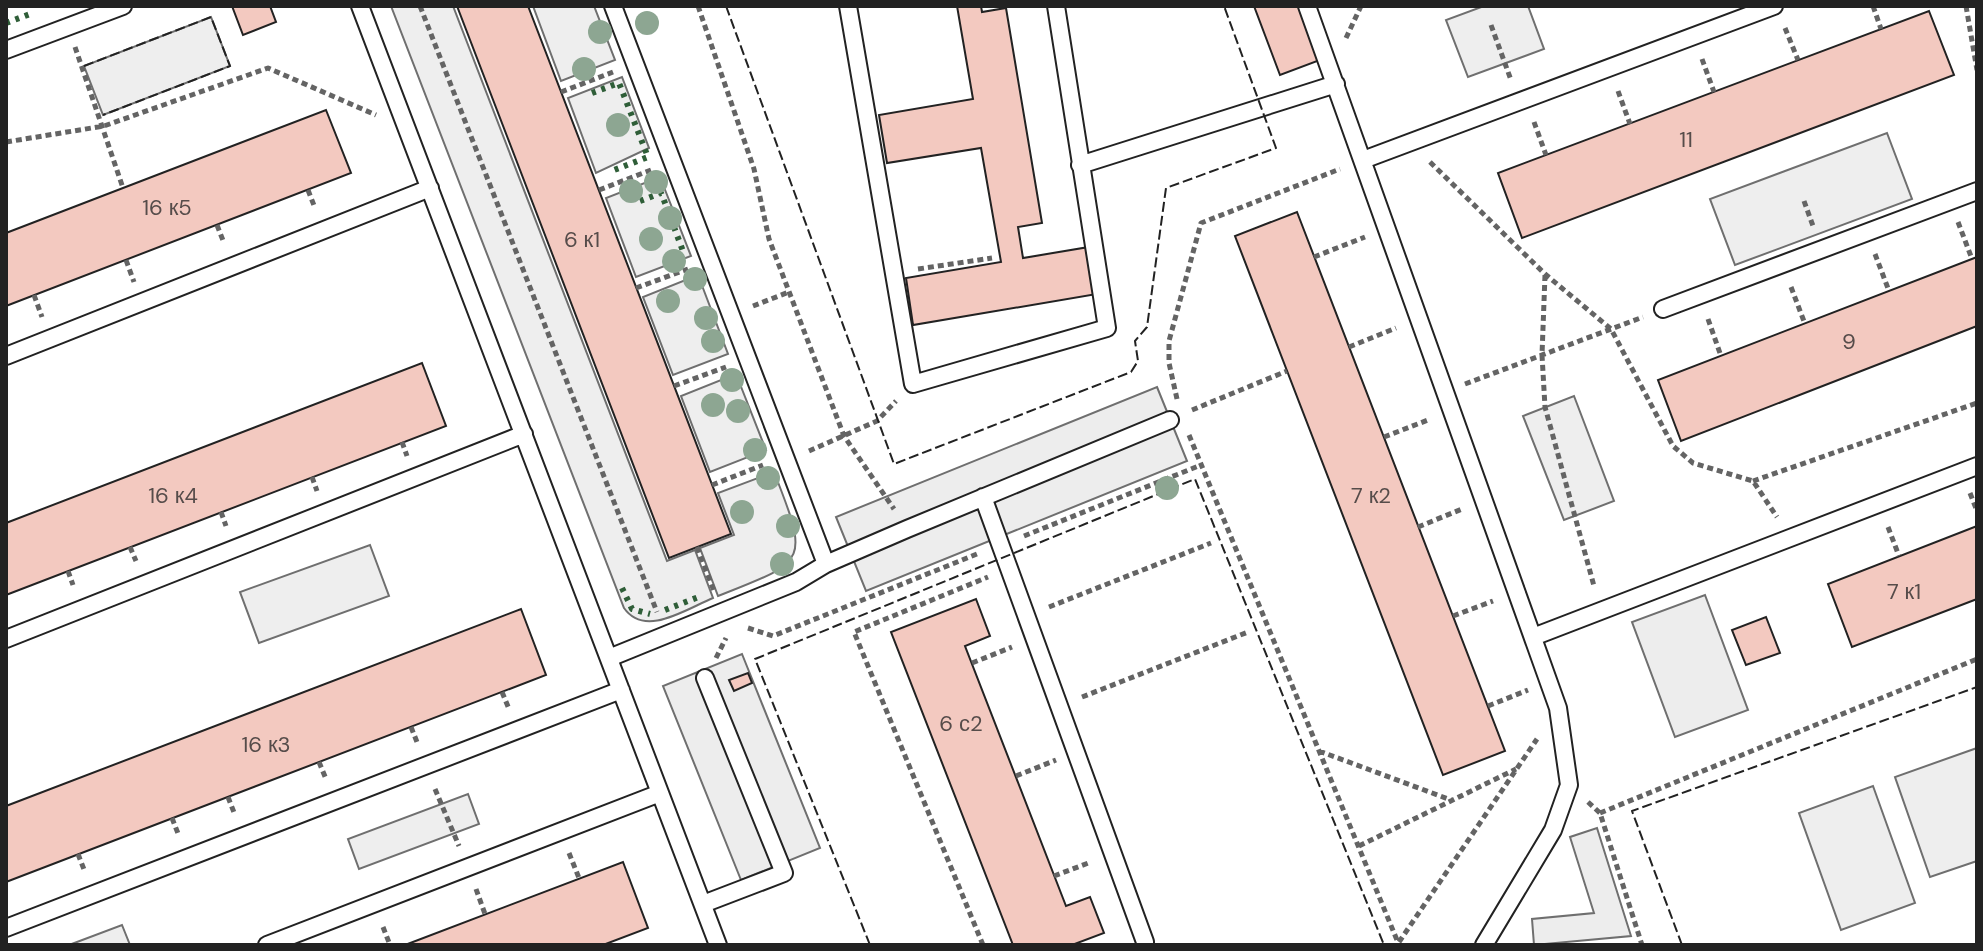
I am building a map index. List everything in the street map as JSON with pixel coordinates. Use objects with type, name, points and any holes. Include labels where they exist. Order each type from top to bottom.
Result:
[{"type":"lane","points":[[6,50],[123,6]]},
{"type":"lane","points":[[360,6],[718,945]]},
{"type":"lane","points":[[613,6],[826,564]]},
{"type":"lane","points":[[848,6],[913,384],[1107,328],[1056,6]]},
{"type":"lane","points":[[1307,6],[1558,708],[1569,785],[1553,830],[1484,945]]},
{"type":"lane","points":[[1363,160],[1693,37],[1778,13]]},
{"type":"lane","points":[[1080,165],[1336,84]]},
{"type":"lane","points":[[6,356],[430,188]]},
{"type":"lane","points":[[1663,309],[1977,191]]},
{"type":"lane","points":[[609,658],[665,635],[728,618],[826,564],[983,497],[1179,421]]},
{"type":"lane","points":[[6,639],[524,434]]},
{"type":"lane","points":[[1533,637],[1977,466]]},
{"type":"lane","points":[[983,497],[1145,942]]},
{"type":"lane","points":[[703,904],[784,873],[705,678]]},
{"type":"lane","points":[[6,928],[621,690]]},
{"type":"lane","points":[[267,945],[660,793]]},
{"type":"path","points":[[420,6],[665,635]]},
{"type":"path","points":[[698,6],[754,169],[769,239],[844,436],[907,529]]},
{"type":"path","points":[[1873,6],[1881,29]]},
{"type":"path","points":[[1966,6],[1977,70]]},
{"type":"path","points":[[1778,13],[1798,60]]},
{"type":"path","points":[[1491,25],[1504,63]]},
{"type":"path","points":[[67,26],[123,188]]},
{"type":"path","points":[[1693,37],[1714,92]]},
{"type":"path","points":[[561,92],[634,64]]},
{"type":"path","points":[[6,142],[104,126],[268,68],[407,129]]},
{"type":"path","points":[[1609,68],[1630,124]]},
{"type":"path","points":[[1525,99],[1546,155]]},
{"type":"path","points":[[1410,143],[1545,274],[1611,329],[1673,446],[1693,463],[1753,481],[1977,403]]},
{"type":"path","points":[[1178,402],[1169,363],[1169,341],[1201,223],[1363,160]]},
{"type":"path","points":[[599,190],[672,162]]},
{"type":"path","points":[[1804,201],[1816,235]]},
{"type":"path","points":[[1950,201],[1972,259]]},
{"type":"path","points":[[1314,257],[1388,229]]},
{"type":"path","points":[[1867,232],[1889,291]]},
{"type":"path","points":[[892,273],[992,258]]},
{"type":"path","points":[[636,288],[709,261]]},
{"type":"path","points":[[1783,264],[1805,324]]},
{"type":"path","points":[[1545,274],[1542,355],[1545,407],[1601,610]]},
{"type":"path","points":[[730,315],[789,292]]},
{"type":"path","points":[[1699,296],[1721,356]]},
{"type":"path","points":[[1446,391],[1663,309]]},
{"type":"path","points":[[1349,347],[1420,319]]},
{"type":"path","points":[[674,386],[747,359]]},
{"type":"path","points":[[1287,371],[1179,421],[1201,465],[1399,944]]},
{"type":"path","points":[[1384,437],[1452,410]]},
{"type":"path","points":[[712,485],[786,459],[877,421]]},
{"type":"path","points":[[705,678],[728,618],[773,636],[1201,465]]},
{"type":"path","points":[[1753,481],[1790,538]]},
{"type":"path","points":[[1418,527],[1484,501]]},
{"type":"path","points":[[1026,617],[1211,543]]},
{"type":"path","points":[[697,547],[703,564]]},
{"type":"path","points":[[983,945],[854,632],[1009,568]]},
{"type":"path","points":[[1453,616],[1517,592]]},
{"type":"path","points":[[1059,706],[1248,632]]},
{"type":"path","points":[[972,663],[1035,638]]},
{"type":"path","points":[[1600,813],[1977,659]]},
{"type":"path","points":[[1488,706],[1549,682]]},
{"type":"path","points":[[1399,944],[1558,708]]},
{"type":"path","points":[[1319,751],[1452,800]]},
{"type":"path","points":[[1016,776],[1076,753]]},
{"type":"path","points":[[426,766],[468,867]]},
{"type":"path","points":[[1359,846],[1517,768]]},
{"type":"path","points":[[1569,785],[1600,813],[1642,945]]},
{"type":"path","points":[[1054,876],[1113,853]]},
{"type":"path","points":[[1399,944],[1407,945]]},
{"type":"shaded area","points":[[391,6],[453,6],[667,561],[695,550],[713,598],[679,614],[654,621],[633,617],[624,608]]},
{"type":"shaded area","points":[[533,6],[594,6],[615,60],[561,81]]},
{"type":"shaded area","points":[[1484,6],[1528,6],[1544,49],[1468,77],[1446,20]]},
{"type":"shaded area","points":[[211,17],[230,66],[103,115],[84,66]]},
{"type":"shaded area","points":[[622,77],[649,148],[596,173],[568,98]]},
{"type":"shaded area","points":[[1887,133],[1912,199],[1735,265],[1710,199]]},
{"type":"shaded area","points":[[660,177],[691,256],[636,277],[606,198]]},
{"type":"shaded area","points":[[698,275],[728,354],[673,375],[643,297]]},
{"type":"shaded area","points":[[736,374],[766,450],[710,472],[681,396]]},
{"type":"shaded area","points":[[1157,387],[1187,461],[866,591],[836,517]]},
{"type":"shaded area","points":[[1574,396],[1614,501],[1564,520],[1523,416]]},
{"type":"shaded area","points":[[774,472],[793,525],[796,542],[793,555],[769,575],[718,596],[700,548],[734,535],[718,493]]},
{"type":"shaded area","points":[[370,545],[389,596],[259,643],[240,592]]},
{"type":"shaded area","points":[[1705,595],[1748,710],[1675,737],[1632,622]]},
{"type":"shaded area","points":[[742,654],[820,848],[741,880],[663,686]]},
{"type":"shaded area","points":[[1977,748],[1977,861],[1930,877],[1895,777]]},
{"type":"shaded area","points":[[1873,786],[1915,903],[1841,930],[1799,813]]},
{"type":"shaded area","points":[[468,794],[479,824],[359,869],[348,839]]},
{"type":"shaded area","points":[[1597,828],[1631,936],[1534,945],[1532,919],[1594,913],[1570,837]]},
{"type":"shaded area","points":[[122,925],[130,945],[69,945]]},
{"type":"building","points":[[232,6],[270,6],[276,22],[243,35]]},
{"type":"building","points":[[457,6],[528,6],[731,534],[669,558]]},
{"type":"building","points":[[957,6],[981,6],[982,12],[1006,8],[1042,223],[1018,227],[1023,258],[1089,247],[1097,294],[913,325],[906,278],[1001,262],[981,148],[887,163],[879,115],[973,99]]},
{"type":"building","points":[[1254,6],[1300,6],[1320,60],[1280,75]]},
{"type":"building","points":[[1929,11],[1954,75],[1522,238],[1498,173]]},
{"type":"building","points":[[326,110],[351,173],[6,306],[6,233]]},
{"type":"building","points":[[1297,212],[1505,751],[1443,775],[1235,236]]},
{"type":"building","points":[[1977,257],[1977,326],[1681,441],[1658,380]]},
{"type":"building","points":[[422,363],[446,426],[6,595],[6,523]]},
{"type":"building","points":[[1977,526],[1977,599],[1852,647],[1828,584]]},
{"type":"building","points":[[976,599],[990,636],[965,646],[1066,906],[1090,897],[1104,933],[1072,945],[1013,945],[891,632]]},
{"type":"building","points":[[521,609],[546,675],[6,882],[6,806]]},
{"type":"building","points":[[1766,617],[1780,653],[1746,665],[1732,630]]},
{"type":"building","points":[[748,673],[752,683],[734,691],[729,680]]},
{"type":"building","points":[[623,862],[648,928],[603,945],[405,945]]},
{"type":"hedge","points":[[6,23],[30,14]]},
{"type":"hedge","points":[[592,93],[619,83],[648,157],[614,170]]},
{"type":"hedge","points":[[640,201],[661,193],[669,213]]},
{"type":"hedge","points":[[674,227],[684,254]]},
{"type":"hedge","points":[[622,588],[632,609],[650,614]]},
{"type":"hedge","points":[[665,610],[701,596]]},
{"type":"fence","points":[[726,6],[894,464],[1131,372],[1138,361],[1135,341],[1147,327],[1166,188],[1276,148],[1224,6]]},
{"type":"fence","points":[[84,66],[211,17],[230,66],[103,115]]},
{"type":"fence","points":[[870,945],[755,659],[1195,479],[1384,945]]},
{"type":"fence","points":[[1682,945],[1632,811],[1977,687]]}]
